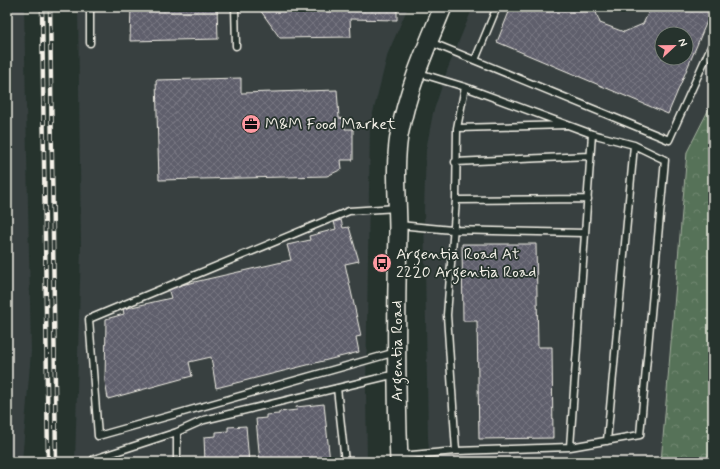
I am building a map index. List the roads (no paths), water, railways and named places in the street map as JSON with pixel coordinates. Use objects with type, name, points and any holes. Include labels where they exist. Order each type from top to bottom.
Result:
[{"type":"street","name":"Argentia Road","points":[[399,459],[396,374],[398,225],[396,161],[399,140],[416,72],[443,7]]},
{"type":"lane","points":[[90,7],[90,42]]},
{"type":"lane","points":[[235,7],[236,46]]},
{"type":"lane","points":[[475,60],[497,7]]},
{"type":"lane","points":[[428,41],[669,140],[713,42]]},
{"type":"lane","points":[[399,459],[456,451],[570,447],[640,435],[665,160],[634,145],[592,134],[465,87],[416,72]]},
{"type":"lane","points":[[456,451],[447,315],[452,230],[456,200],[455,162],[457,128],[465,87]]},
{"type":"lane","points":[[457,128],[571,125]]},
{"type":"lane","points":[[570,447],[588,199],[589,156],[592,134]]},
{"type":"lane","points":[[607,441],[634,145]]},
{"type":"lane","points":[[455,162],[589,156]]},
{"type":"lane","points":[[456,200],[588,199]]},
{"type":"lane","points":[[396,352],[98,436],[89,319],[349,211],[397,208]]},
{"type":"lane","points":[[398,225],[452,230],[585,233]]},
{"type":"lane","points":[[94,462],[94,459],[177,432],[204,420],[396,374]]},
{"type":"lane","points":[[337,388],[345,462]]},
{"type":"lane","points":[[177,432],[177,462]]},
{"type":"railway","points":[[42,7],[48,462]]},
{"type":"railway","points":[[50,7],[56,462]]},
{"type":"place","name":"M&M Food Market","points":[[251,124]]},
{"type":"place","name":"Argentia Road At 2220 Argentia Road","points":[[382,263]]}]
